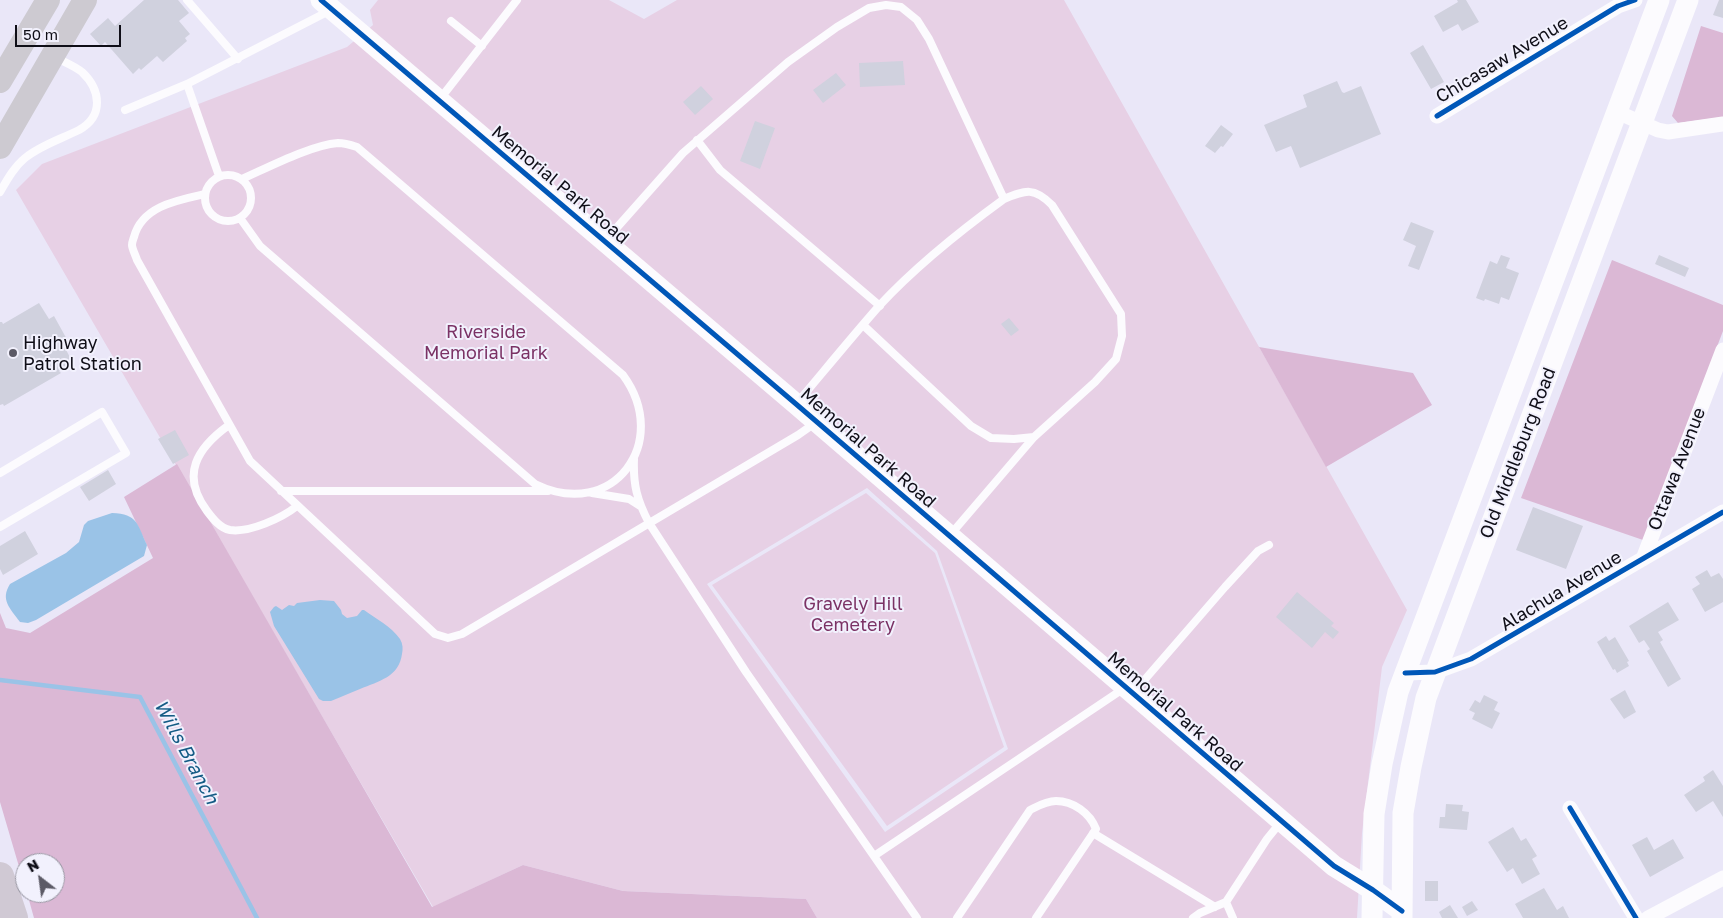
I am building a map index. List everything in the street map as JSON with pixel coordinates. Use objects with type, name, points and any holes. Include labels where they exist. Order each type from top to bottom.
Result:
[{"type":"highway","points":[[0,876],[14,918]]},
{"type":"main road","points":[[0,81],[48,0]]},
{"type":"main road","points":[[0,147],[85,0]]},
{"type":"main road","name":"Old Middleburg Road","points":[[1372,918],[1374,814],[1382,764],[1398,692],[1658,0]]},
{"type":"main road","name":"Old Middleburg Road","points":[[1402,914],[1403,813],[1424,706],[1435,672],[1688,0]]},
{"type":"main road","name":"Memorial Park Road","points":[[334,3],[440,100],[1334,866],[1373,890],[1402,914]]},
{"type":"main road","points":[[1506,405],[1532,414]]},
{"type":"street","name":"Chicasaw Avenue","points":[[1437,116],[1618,6],[1635,0]]},
{"type":"street","points":[[1617,112],[1658,130],[1668,132],[1723,124]]},
{"type":"street","name":"Ottawa Avenue","points":[[1643,559],[1723,350]]},
{"type":"street","name":"Alachua Avenue","points":[[1405,673],[1435,672],[1471,659],[1723,512]]},
{"type":"street","points":[[1570,808],[1636,918]]},
{"type":"street","points":[[1648,918],[1723,878]]},
{"type":"lane","points":[[187,0],[238,59]]},
{"type":"lane","points":[[440,100],[518,0]]},
{"type":"lane","points":[[125,110],[187,84],[238,59],[334,3]]},
{"type":"lane","points":[[605,240],[683,152],[717,125],[788,62],[868,8],[886,5],[901,7],[917,20],[929,39],[1004,199]]},
{"type":"lane","points":[[451,21],[482,46]]},
{"type":"lane","points":[[0,192],[12,172],[24,158],[81,128],[92,118],[98,104],[95,89],[82,72],[54,56]]},
{"type":"lane","points":[[187,84],[219,176]]},
{"type":"lane","points":[[697,140],[720,170],[880,306]]},
{"type":"lane","points":[[242,179],[322,146],[337,143],[357,147],[623,375],[631,386],[641,412],[641,430],[635,454],[632,462],[620,476],[606,486],[591,493]]},
{"type":"lane","points":[[219,176],[235,176],[242,179],[251,192],[252,199],[246,213],[240,218],[226,222],[212,216],[208,210],[205,194],[208,187],[219,176]]},
{"type":"lane","points":[[796,404],[880,306],[928,258],[968,224],[1004,199],[1030,191],[1042,194],[1052,205],[1121,314],[1122,336],[1116,359],[1095,382],[1034,437],[949,535]]},
{"type":"lane","points":[[205,194],[180,200],[151,213],[141,221],[132,245],[137,260],[250,461],[435,634],[448,638],[462,634],[798,435],[808,428],[813,419]]},
{"type":"lane","points":[[240,218],[260,246],[535,484],[550,491]]},
{"type":"lane","points":[[863,325],[971,426],[991,438],[1014,439],[1034,437]]},
{"type":"lane","points":[[0,473],[102,412],[126,452],[0,527]]},
{"type":"lane","points":[[229,425],[213,437],[200,453],[193,472],[194,484],[202,504],[215,522],[229,530],[246,530],[287,514],[297,506]]},
{"type":"lane","points":[[635,454],[634,488],[640,506],[649,523],[746,672],[917,918]]},
{"type":"lane","points":[[281,491],[550,491],[591,493],[629,499],[640,506]]},
{"type":"lane","points":[[874,856],[1117,693],[1128,689],[1258,551],[1269,545]]},
{"type":"lane","points":[[957,918],[1030,810],[1044,803],[1056,801],[1069,804],[1086,813],[1093,820],[1096,829],[1036,918]]},
{"type":"lane","points":[[1193,918],[1226,902],[1267,839],[1282,821]]},
{"type":"lane","points":[[1093,833],[1215,907]]},
{"type":"lane","points":[[1226,902],[1233,918]]},
{"type":"green space","name":"Riverside Memorial Park","points":[[378,0],[609,0],[644,19],[677,0],[1064,0],[1407,610],[1382,667],[1362,833],[1357,918],[817,918],[806,899],[623,891],[523,865],[433,907],[16,190],[42,164],[347,47],[373,25],[370,10]],"holes":[[[867,488],[937,551],[1008,749],[885,832],[707,584]]]},
{"type":"green space","name":"Gravely Hill Cemetery","points":[[866,493],[935,553],[1004,747],[887,826],[712,585]]},
{"type":"shaded area","points":[[1701,26],[1723,33],[1723,117],[1678,123],[1672,116]]},
{"type":"shaded area","points":[[1612,260],[1723,305],[1723,331],[1643,540],[1521,498]]},
{"type":"shaded area","points":[[1259,347],[1413,373],[1432,405],[1326,467]]},
{"type":"shaded area","points":[[177,464],[432,907],[523,865],[623,891],[806,899],[817,918],[34,918],[30,903],[65,903],[65,853],[15,853],[0,802],[0,613],[6,628],[30,633],[153,558],[124,497]]},
{"type":"water","points":[[112,513],[127,515],[136,522],[147,545],[144,556],[36,620],[28,623],[20,622],[6,599],[10,584],[66,553],[79,542],[84,525],[88,521]]},
{"type":"water","points":[[320,600],[334,601],[342,614],[347,618],[357,616],[364,610],[392,630],[400,639],[403,648],[397,668],[381,680],[331,701],[319,699],[274,626],[270,612],[276,606],[282,610],[289,605],[294,606],[297,603]]},
{"type":"building","points":[[144,0],[178,0],[189,13],[179,21],[190,34],[185,38],[187,41],[163,62],[157,56],[141,70],[139,68],[133,74],[105,42],[101,46],[90,34],[108,18],[115,26]]},
{"type":"building","points":[[1457,0],[1466,0],[1479,22],[1462,31],[1458,24],[1443,32],[1434,16],[1458,2]]},
{"type":"building","points":[[1719,0],[1723,0],[1723,18],[1713,15]]},
{"type":"building","points":[[1423,45],[1444,82],[1431,89],[1410,53]]},
{"type":"building","points":[[903,61],[905,85],[860,87],[859,63]]},
{"type":"building","points":[[836,73],[846,85],[823,103],[813,90]]},
{"type":"building","points":[[1337,81],[1344,93],[1361,86],[1381,134],[1300,168],[1291,146],[1276,152],[1264,125],[1307,107],[1303,95]]},
{"type":"building","points":[[701,86],[713,99],[695,115],[683,102]]},
{"type":"building","points":[[755,121],[775,128],[760,169],[740,161]]},
{"type":"building","points":[[1221,125],[1233,134],[1223,147],[1221,146],[1215,153],[1205,146]]},
{"type":"building","points":[[1411,222],[1434,231],[1419,270],[1408,266],[1416,246],[1403,240]]},
{"type":"building","points":[[1501,255],[1510,258],[1506,268],[1519,273],[1509,300],[1501,297],[1499,304],[1476,298],[1490,261],[1497,264]]},
{"type":"building","points":[[1659,255],[1689,268],[1685,277],[1655,264]]},
{"type":"building","points":[[39,303],[49,319],[54,316],[69,343],[64,346],[73,363],[59,371],[61,373],[4,406],[3,404],[0,405],[0,322],[3,324]]},
{"type":"building","points":[[1009,318],[1019,330],[1011,336],[1001,324]]},
{"type":"building","points":[[175,430],[189,455],[173,464],[158,439]]},
{"type":"building","points":[[108,470],[116,484],[89,501],[80,487]]},
{"type":"building","points":[[1533,507],[1583,526],[1566,569],[1516,550]]},
{"type":"building","points":[[25,531],[38,554],[3,575],[0,569],[0,546]]},
{"type":"building","points":[[1707,570],[1711,577],[1719,573],[1723,579],[1723,602],[1705,612],[1692,589],[1700,584],[1695,577]]},
{"type":"building","points":[[1297,592],[1334,623],[1331,626],[1339,632],[1333,639],[1325,632],[1312,648],[1276,617]]},
{"type":"building","points":[[1668,602],[1679,620],[1658,632],[1663,640],[1660,642],[1681,679],[1668,687],[1647,651],[1650,649],[1644,640],[1639,643],[1629,626]]},
{"type":"building","points":[[1606,636],[1609,641],[1615,637],[1629,661],[1627,662],[1629,666],[1617,673],[1615,669],[1613,670],[1597,642]]},
{"type":"building","points":[[1625,690],[1636,712],[1624,719],[1610,699]]},
{"type":"building","points":[[1484,695],[1498,702],[1494,710],[1500,713],[1492,729],[1472,719],[1475,713],[1469,710],[1475,700],[1480,703]]},
{"type":"building","points":[[1713,770],[1723,786],[1723,817],[1713,801],[1696,812],[1684,795],[1705,781],[1703,777]]},
{"type":"building","points":[[1446,804],[1463,805],[1462,811],[1469,812],[1467,830],[1439,828],[1440,817],[1445,817]]},
{"type":"building","points":[[1513,827],[1521,841],[1526,838],[1537,856],[1532,859],[1540,874],[1522,884],[1513,868],[1507,872],[1488,842]]},
{"type":"building","points":[[1647,837],[1654,850],[1673,839],[1684,858],[1650,877],[1632,845]]},
{"type":"building","points":[[1425,881],[1438,881],[1438,901],[1425,901]]},
{"type":"building","points":[[1544,888],[1557,910],[1563,906],[1569,918],[1523,918],[1515,904]]},
{"type":"building","points":[[1472,901],[1478,910],[1467,916],[1462,907]]},
{"type":"building","points":[[1450,905],[1458,918],[1442,918],[1439,912]]},
{"type":"waterway","name":"Wills Branch","points":[[0,680],[140,697],[257,918]]},
{"type":"cycle path","points":[[321,0],[796,404],[1334,866],[1373,890],[1402,911]]},
{"type":"cycle path","points":[[1437,116],[1618,6],[1635,0]]},
{"type":"cycle path","points":[[1405,673],[1435,672],[1471,659],[1723,512]]},
{"type":"cycle path","points":[[1570,808],[1636,918]]},
{"type":"place","name":"Highway Patrol Station","points":[[13,353]]}]
